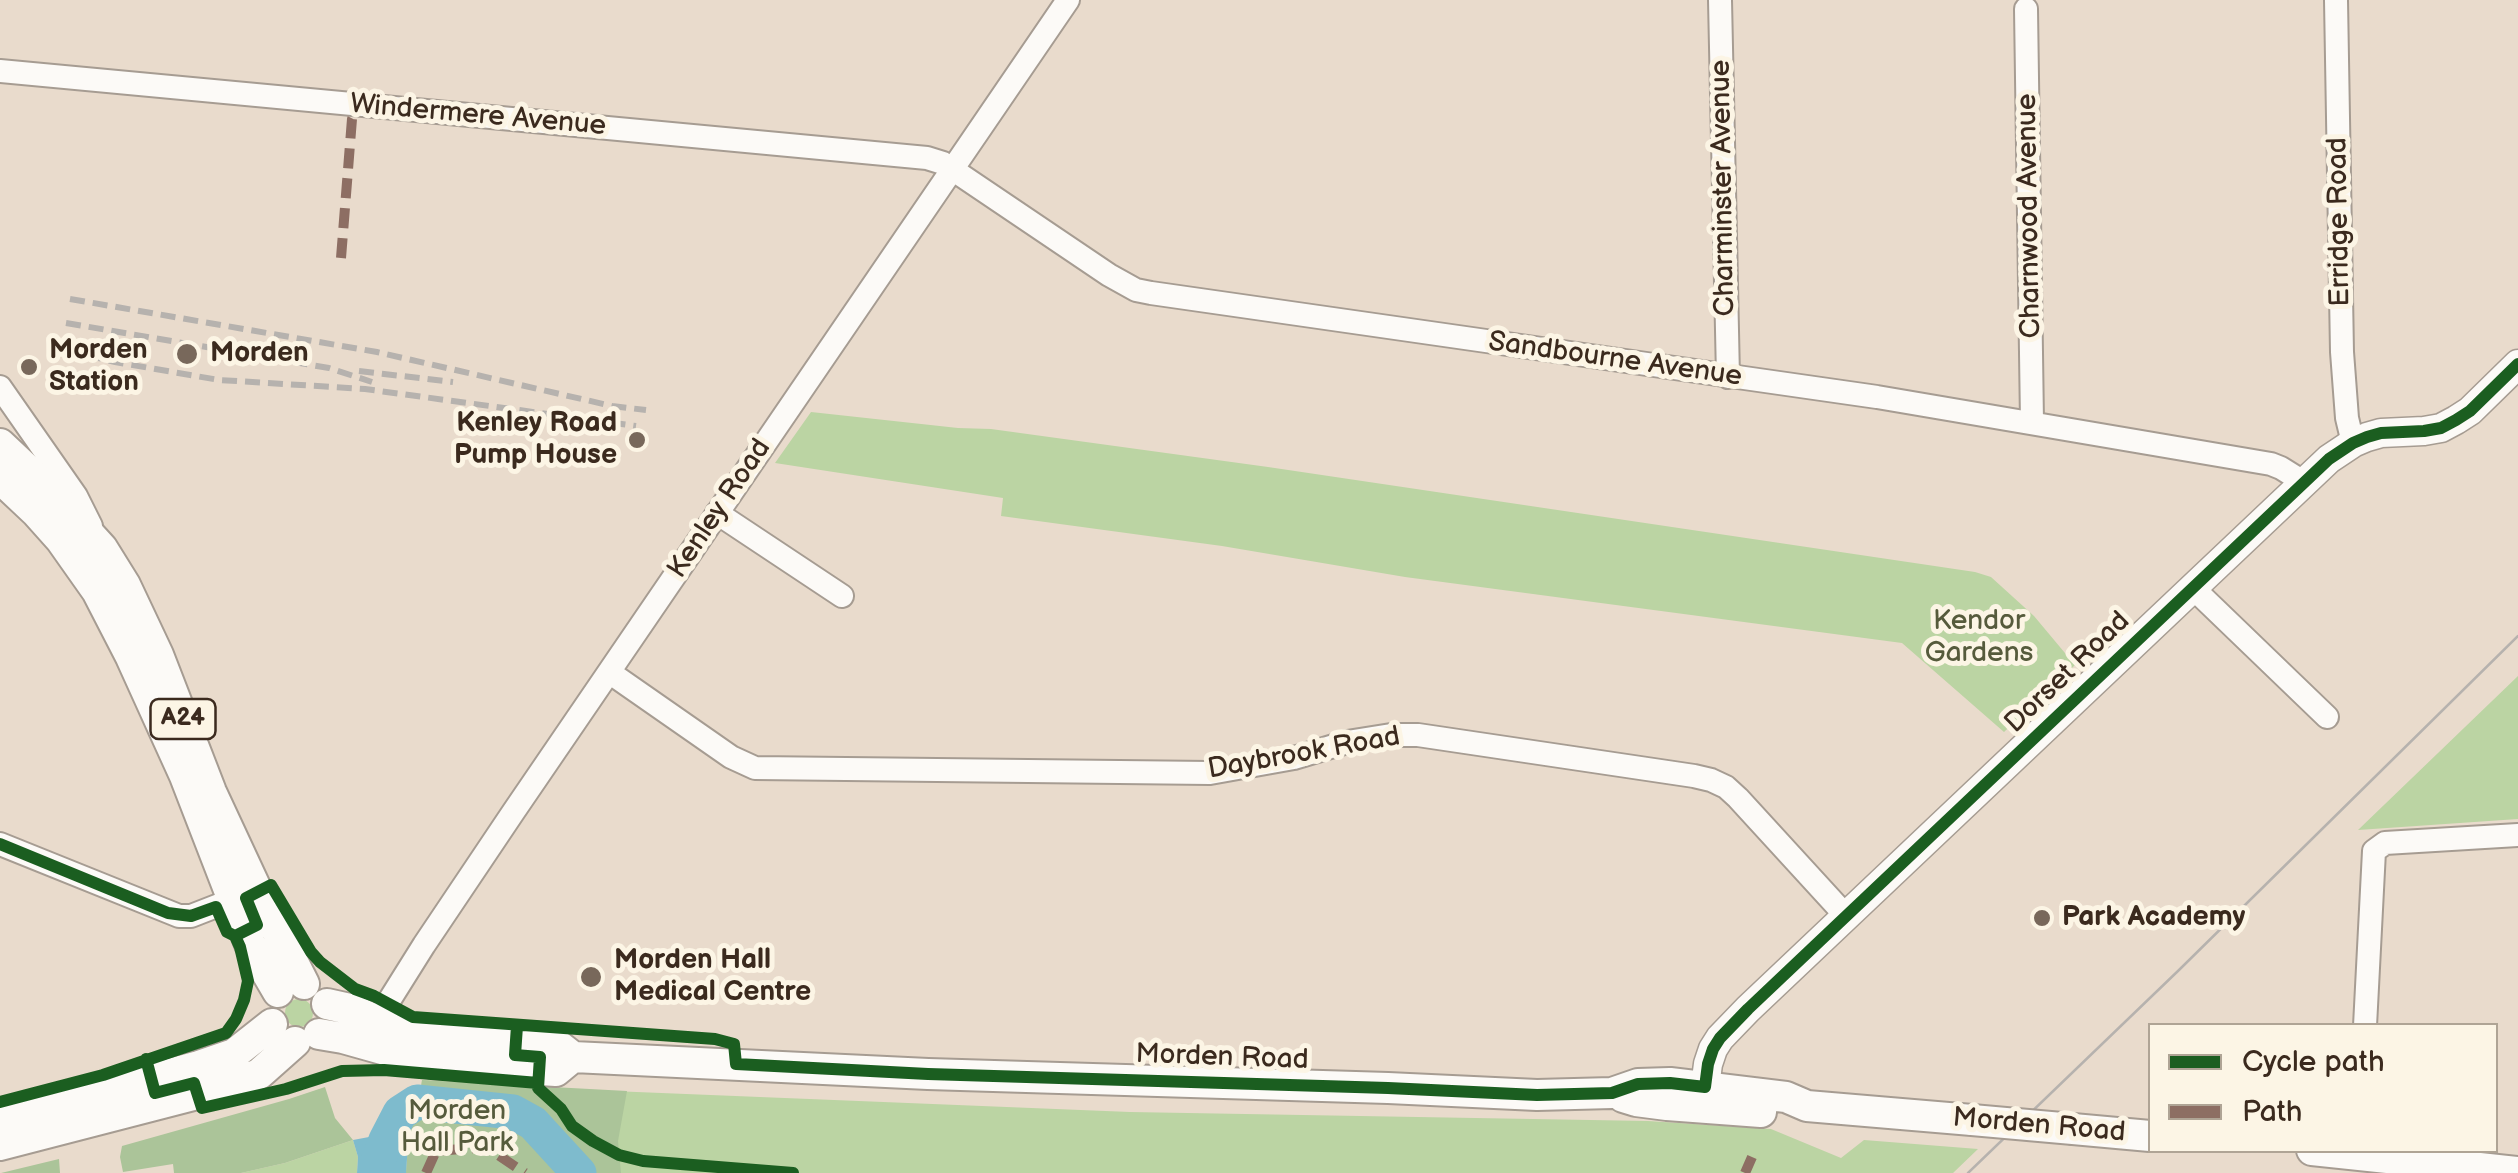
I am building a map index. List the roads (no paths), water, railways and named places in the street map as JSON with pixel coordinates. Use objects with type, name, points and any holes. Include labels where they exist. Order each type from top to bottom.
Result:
[{"type":"highway","name":"A24","points":[[0,444],[52,492],[102,548],[125,585],[158,654],[211,792],[258,893],[299,1013]]},
{"type":"highway","name":"A24","points":[[0,478],[61,540],[98,591],[184,776],[250,944],[299,1013]]},
{"type":"highway","name":"Morden Road","points":[[299,1013],[354,1010],[419,1037],[559,1046],[573,1058],[1536,1095],[1612,1093],[1638,1084],[1670,1083],[1786,1097],[1807,1106],[2148,1136]]},
{"type":"highway","name":"Morden Road","points":[[299,1013],[342,1038],[432,1063],[556,1071],[573,1058]]},
{"type":"highway","points":[[0,1120],[234,1054],[299,1013]]},
{"type":"highway","points":[[0,1146],[228,1086],[259,1074],[299,1013]]},
{"type":"highway","name":"Morden Road","points":[[1612,1093],[1667,1105],[1783,1114],[1807,1106]]},
{"type":"highway","points":[[2364,1153],[2517,1172]]},
{"type":"main road","name":"Dorset Road","points":[[1705,1087],[1708,1064],[1720,1038],[2329,459],[2353,443],[2381,434],[2440,428],[2470,411],[2518,364]]},
{"type":"street","name":"Kenley Road","points":[[376,1020],[1068,0]]},
{"type":"street","name":"Charminster Avenue","points":[[1720,0],[1728,377]]},
{"type":"street","name":"Erridge Road","points":[[2336,0],[2342,352],[2347,421],[2353,443]]},
{"type":"street","name":"Charnwood Avenue","points":[[2026,8],[2032,422]]},
{"type":"street","name":"Windermere Avenue","points":[[0,71],[784,143],[926,158],[952,170]]},
{"type":"street","name":"Sandbourne Avenue","points":[[952,170],[1109,275],[1151,294],[1820,388],[2032,422],[2271,464],[2304,483]]},
{"type":"street","points":[[0,388],[76,496],[102,548]]},
{"type":"street","points":[[717,513],[842,596]]},
{"type":"street","points":[[2194,588],[2327,717]]},
{"type":"street","name":"Daybrook Road","points":[[609,672],[730,757],[756,768],[1210,773],[1294,758],[1346,742],[1391,734],[1694,776],[1726,787],[1738,798],[1847,917]]},
{"type":"street","points":[[2365,1023],[2374,852],[2385,843],[2518,835]]},
{"type":"street","points":[[0,844],[179,916],[191,916],[232,900]]},
{"type":"water","points":[[400,1113],[410,1116],[406,1173],[357,1173],[353,1140],[385,1134]]},
{"type":"waterway","points":[[378,1173],[378,1161],[400,1113],[417,1102],[513,1112],[533,1123],[579,1173]]},
{"type":"tram line","points":[[1968,1173],[2518,636]]},
{"type":"railway","points":[[70,299],[377,352],[612,406],[646,410]]},
{"type":"railway","points":[[66,323],[329,368],[372,382]]},
{"type":"railway","points":[[64,350],[219,380],[365,389],[636,426]]},
{"type":"railway","points":[[359,371],[453,382]]},
{"type":"place","name":"Morden","points":[[187,354]]},
{"type":"place","name":"Morden Station","points":[[29,367]]},
{"type":"place","name":"Kenley Road Pump House","points":[[637,440]]},
{"type":"place","name":"Park Academy","points":[[2042,918]]},
{"type":"place","name":"Morden Hall Medical Centre","points":[[591,977]]},
{"type":"park label","name":"Kendor Gardens","points":[[1979,638]]},
{"type":"park label","name":"Morden Hall Park","points":[[457,1128]]}]
